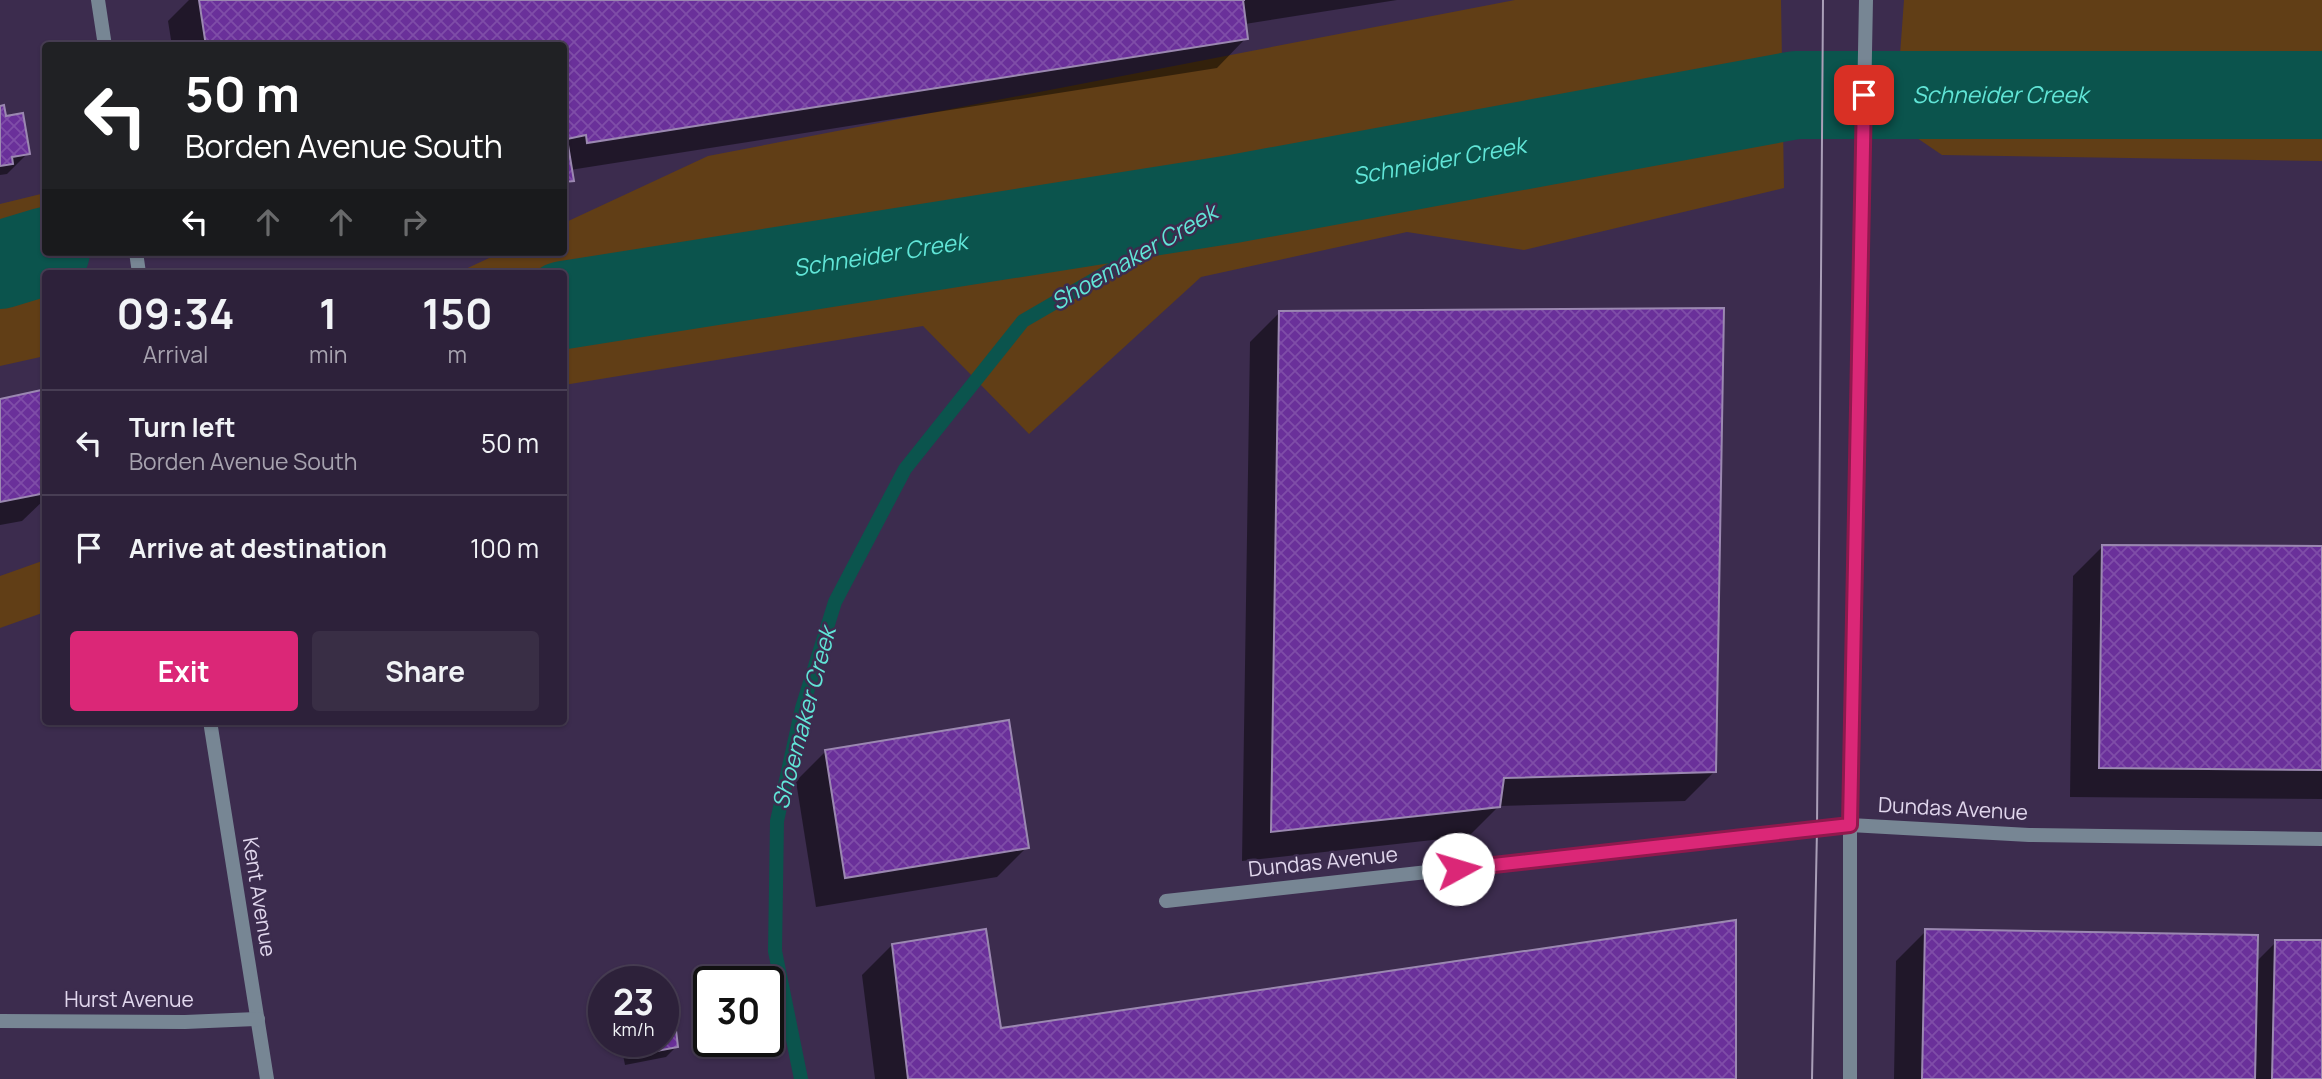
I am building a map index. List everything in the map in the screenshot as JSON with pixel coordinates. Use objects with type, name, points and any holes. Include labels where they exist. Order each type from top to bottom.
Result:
[{"type":"street","points":[[98,0],[104,42]]},
{"type":"street","points":[[1850,1079],[1850,825],[1866,0]]},
{"type":"street","name":"Kent Avenue","points":[[211,725],[267,1079]]},
{"type":"street","name":"Dundas Avenue","points":[[1166,901],[1850,825],[2029,835],[2322,839]]},
{"type":"street","name":"Hurst Avenue","points":[[0,1021],[185,1022],[258,1019]]},
{"type":"shaded area","points":[[1515,0],[1781,0],[1784,188],[1524,250],[1407,232],[1201,277],[1029,434],[923,326],[567,385],[567,270],[463,270],[493,256],[567,256],[567,222],[708,156]]},
{"type":"shaded area","points":[[1904,0],[2322,0],[2322,161],[1942,155],[1895,123]]},
{"type":"shaded area","points":[[42,194],[42,256],[73,256],[75,270],[42,270],[42,357],[0,366],[0,204]]},
{"type":"shaded area","points":[[42,561],[42,613],[0,628],[0,576]]},
{"type":"building","points":[[199,0],[1243,0],[1248,39],[587,143],[586,135],[567,139],[567,42],[205,42]]},
{"type":"building","points":[[4,105],[6,116],[23,113],[30,154],[12,157],[13,164],[0,166],[0,106]]},
{"type":"building","points":[[567,139],[574,181],[567,182]]},
{"type":"building","points":[[1724,308],[1716,772],[1504,778],[1500,807],[1271,832],[1279,311]]},
{"type":"building","points":[[42,390],[42,494],[0,502],[0,399]]},
{"type":"building","points":[[2102,545],[2322,546],[2322,770],[2099,768]]},
{"type":"building","points":[[1009,720],[1029,848],[845,878],[825,750]]},
{"type":"building","points":[[1736,920],[1736,1079],[908,1079],[892,944],[986,929],[1001,1028]]},
{"type":"building","points":[[1925,929],[2258,935],[2255,1079],[1922,1079]]},
{"type":"building","points":[[2275,940],[2322,940],[2322,1079],[2272,1079]]},
{"type":"waterway","name":"Schneider Creek","points":[[567,305],[1233,199],[1796,95],[2322,95]]},
{"type":"waterway","name":"Shoemaker Creek","points":[[801,1079],[775,951],[777,821],[802,708],[835,602],[905,469],[1023,321],[1233,199]]},
{"type":"waterway","name":"Schneider Creek","points":[[0,265],[42,252]]},
{"type":"tram line","points":[[1812,1079],[1817,829],[1823,0]]},
{"type":"route","points":[[1458,869],[1850,825],[1864,95]]}]
